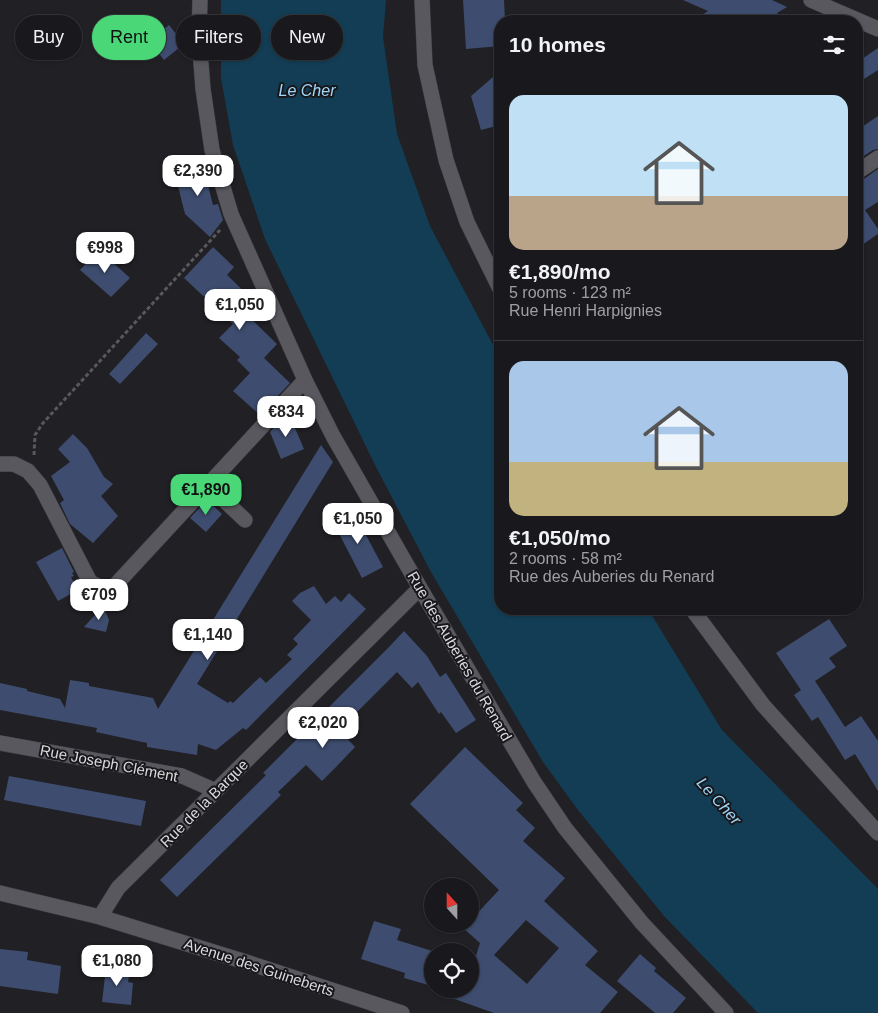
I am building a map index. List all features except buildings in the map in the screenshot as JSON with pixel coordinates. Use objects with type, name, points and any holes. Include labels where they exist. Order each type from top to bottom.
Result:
[{"type":"street","name":"Rue des Auberies du Renard","points":[[200,0],[199,37],[202,89],[212,150],[232,216],[305,380],[333,436],[534,782],[565,828],[642,923],[726,1013]]},
{"type":"street","points":[[422,0],[425,65],[446,160],[467,222],[494,277]]},
{"type":"street","points":[[812,0],[846,15]]},
{"type":"street","points":[[863,22],[878,29]]},
{"type":"street","points":[[863,168],[878,158]]},
{"type":"street","points":[[0,464],[14,464],[28,471],[40,485],[90,582],[108,592],[305,380]]},
{"type":"street","points":[[208,485],[245,520]]},
{"type":"street","name":"Rue de la Barque","points":[[100,916],[118,888],[420,588]]},
{"type":"street","points":[[696,615],[763,704],[878,833]]},
{"type":"street","name":"Rue Joseph Clément","points":[[0,743],[182,776],[216,791]]},
{"type":"street","name":"Avenue des Guineberts","points":[[0,893],[100,916],[402,1013]]},
{"type":"path","points":[[35,435],[52,413],[232,216]]},
{"type":"water","name":"Le Cher","points":[[221,0],[386,0],[383,37],[397,134],[430,226],[494,347],[494,615],[652,615],[722,730],[878,889],[878,1013],[758,1013],[664,916],[578,810],[543,762],[431,572],[376,467],[265,239],[233,145],[221,78],[221,60],[261,60],[261,15],[221,15]]}]
